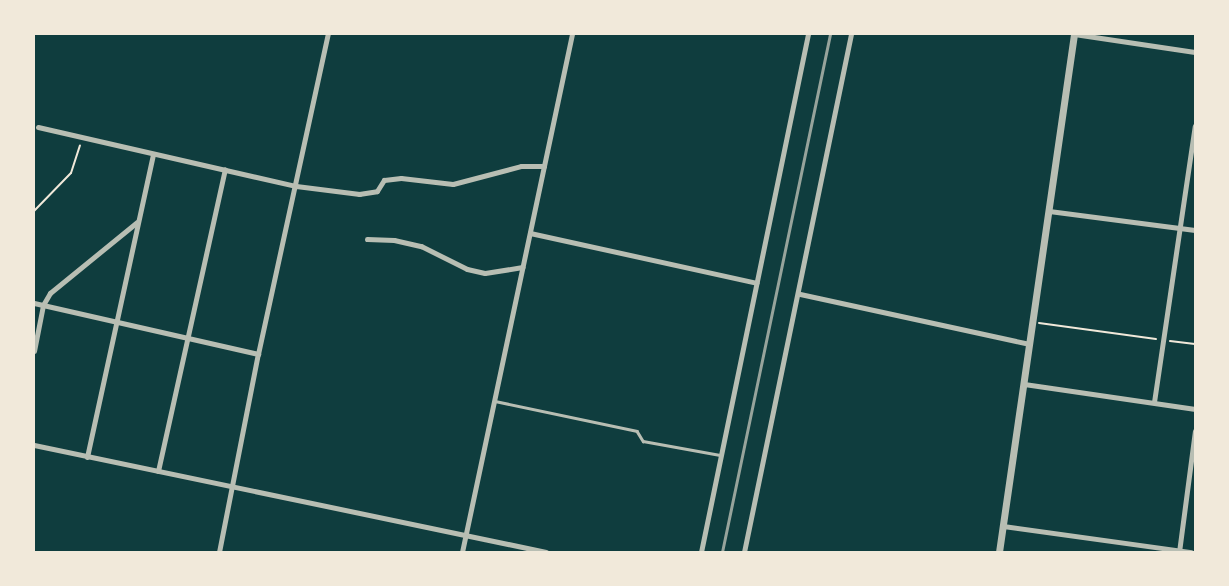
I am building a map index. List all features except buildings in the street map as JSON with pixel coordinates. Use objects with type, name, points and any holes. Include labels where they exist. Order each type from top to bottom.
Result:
[{"type":"street","points":[[219,552],[258,354],[328,34]]},
{"type":"street","points":[[462,552],[572,34]]},
{"type":"street","points":[[701,552],[808,34]]},
{"type":"street","points":[[744,552],[800,294],[851,34]]},
{"type":"street","points":[[999,552],[1074,34],[1195,52]]},
{"type":"street","points":[[1154,402],[1195,126]]},
{"type":"street","points":[[38,128],[296,186],[359,194],[377,191],[384,180],[401,178],[453,184],[521,166],[544,166]]},
{"type":"street","points":[[87,457],[153,155]]},
{"type":"street","points":[[158,471],[225,169]]},
{"type":"street","points":[[1049,211],[1195,230]]},
{"type":"street","points":[[34,351],[43,305],[50,293],[137,222]]},
{"type":"street","points":[[530,233],[757,283]]},
{"type":"street","points":[[367,239],[394,240],[421,246],[467,269],[485,273],[523,266]]},
{"type":"street","points":[[800,294],[1030,344]]},
{"type":"street","points":[[34,302],[258,354]]},
{"type":"street","points":[[1024,384],[1195,408]]},
{"type":"street","points":[[1180,551],[1195,431]]},
{"type":"street","points":[[34,445],[546,552]]},
{"type":"street","points":[[1003,526],[1191,552]]},
{"type":"lane","points":[[494,400],[637,431],[643,441],[721,455]]},
{"type":"path","points":[[34,211],[71,173],[82,138]]},
{"type":"path","points":[[1033,322],[1195,344]]},
{"type":"railway","points":[[722,552],[830,34]]}]
